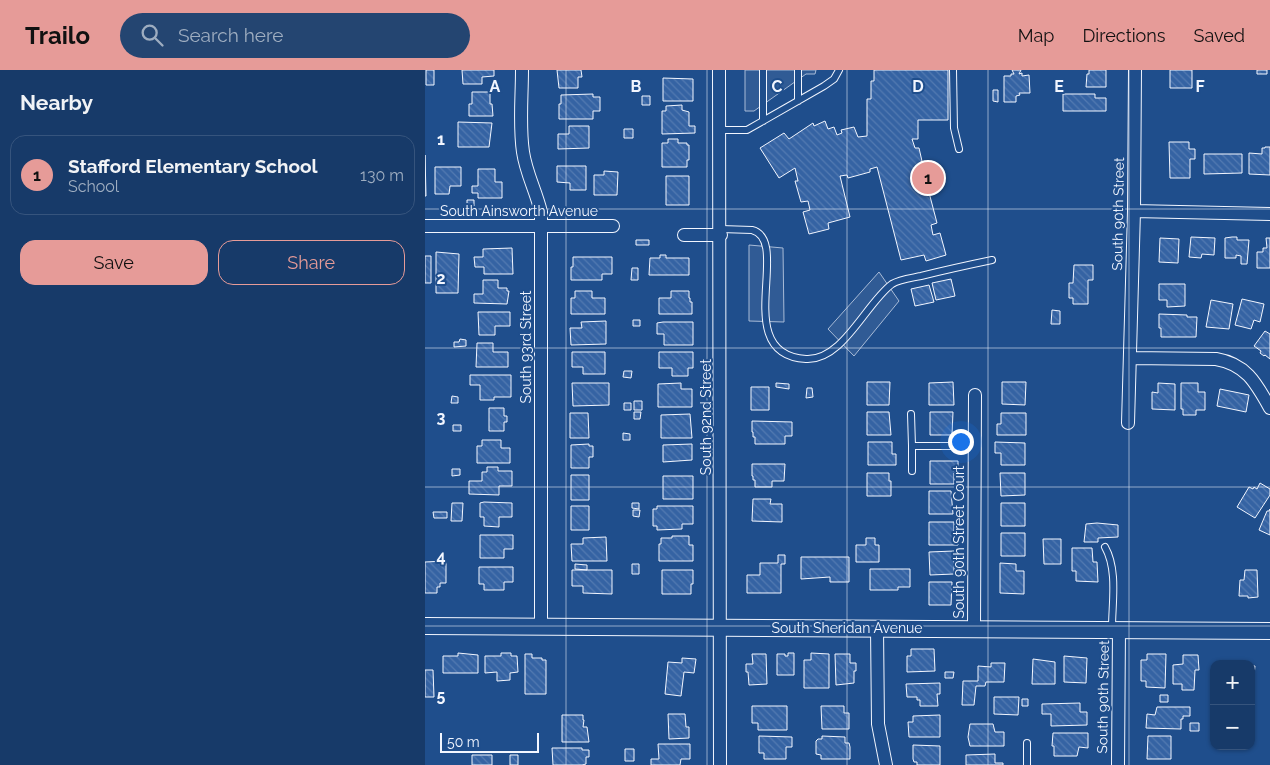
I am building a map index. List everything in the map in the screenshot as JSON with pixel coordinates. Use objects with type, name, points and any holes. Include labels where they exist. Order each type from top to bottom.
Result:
[{"type":"street","name":"South 93rd Street","points":[[522,70],[523,152],[527,172],[538,198],[541,212],[541,627]]},
{"type":"street","name":"South 92nd Street","points":[[719,70],[721,232],[720,765]]},
{"type":"street","name":"South 90th Street","points":[[1128,423],[1134,211],[1135,70]]},
{"type":"street","points":[[1134,211],[1270,214]]},
{"type":"street","name":"South Ainsworth Avenue","points":[[425,226],[613,226]]},
{"type":"street","points":[[684,235],[721,232]]},
{"type":"street","points":[[1130,358],[1215,359],[1229,361],[1250,376],[1257,384],[1270,408]]},
{"type":"street","name":"South 90th Street Court","points":[[974,629],[975,395]]},
{"type":"street","name":"South Sheridan Avenue","points":[[425,626],[1270,630]]},
{"type":"street","points":[[877,628],[878,724],[886,765]]},
{"type":"street","name":"South 90th Street","points":[[1115,630],[1118,765]]},
{"type":"lane","points":[[763,70],[763,121]]},
{"type":"lane","points":[[798,70],[798,101]]},
{"type":"lane","points":[[719,130],[747,130],[834,79],[839,70]]},
{"type":"lane","points":[[953,70],[953,128],[959,150]]},
{"type":"lane","points":[[721,232],[752,230],[757,231],[763,236],[767,249],[765,317],[767,331],[776,346],[782,351],[793,357],[807,360],[823,356],[835,348],[894,283],[992,260]]},
{"type":"lane","points":[[911,414],[912,471]]},
{"type":"lane","points":[[912,446],[975,446]]},
{"type":"lane","points":[[1105,547],[1111,560],[1115,630]]},
{"type":"lane","points":[[1027,744],[1027,765]]},
{"type":"shaded area","points":[[745,70],[816,70],[815,74],[806,74],[754,111],[745,111]]},
{"type":"shaded area","points":[[749,245],[783,248],[784,322],[749,321]]},
{"type":"shaded area","points":[[879,272],[899,301],[854,356],[828,329]]},
{"type":"building","points":[[426,70],[434,70],[434,85],[426,85]]},
{"type":"building","points":[[462,70],[494,70],[494,76],[482,77],[482,84],[463,84]]},
{"type":"building","points":[[557,70],[581,70],[582,77],[578,77],[578,88],[559,88]]},
{"type":"building","points":[[874,70],[948,70],[948,120],[918,120],[918,139],[912,139],[915,148],[919,148],[924,170],[918,173],[920,182],[926,181],[937,223],[931,225],[933,235],[940,233],[946,255],[926,261],[924,255],[901,260],[877,167],[870,169],[870,172],[848,178],[847,175],[840,176],[850,217],[828,223],[829,229],[809,234],[803,212],[810,210],[808,201],[801,202],[795,181],[798,181],[795,168],[779,178],[760,148],[784,133],[789,139],[813,123],[814,126],[825,121],[828,129],[834,127],[837,135],[842,133],[841,130],[854,127],[858,137],[867,136],[867,99],[871,99],[871,81],[874,81]]},
{"type":"building","points":[[1012,70],[1021,70],[1019,74],[1022,73],[1022,76],[1029,75],[1030,93],[1019,93],[1020,95],[1016,96],[1016,102],[1004,102],[1004,76],[1014,74]]},
{"type":"building","points":[[1089,70],[1106,70],[1106,87],[1086,87]]},
{"type":"building","points":[[1170,70],[1192,70],[1192,88],[1170,88]]},
{"type":"building","points":[[1257,70],[1267,70],[1267,74],[1257,74]]},
{"type":"building","points":[[663,78],[693,79],[693,101],[663,101]]},
{"type":"building","points":[[993,90],[998,90],[998,102],[993,101]]},
{"type":"building","points":[[472,92],[490,92],[493,116],[469,116]]},
{"type":"building","points":[[593,94],[593,97],[600,97],[600,111],[593,111],[593,119],[559,119],[561,95]]},
{"type":"building","points":[[1063,94],[1095,94],[1095,98],[1106,98],[1106,111],[1063,111]]},
{"type":"building","points":[[642,96],[650,96],[650,105],[642,105]]},
{"type":"building","points":[[682,105],[682,110],[689,112],[689,126],[695,126],[695,133],[662,134],[662,111],[666,111],[666,106]]},
{"type":"building","points":[[458,122],[492,123],[489,147],[458,147]]},
{"type":"building","points":[[569,126],[589,126],[589,148],[558,149],[558,134],[569,134]]},
{"type":"building","points":[[624,129],[633,129],[633,138],[624,138]]},
{"type":"building","points":[[668,139],[678,139],[678,143],[687,143],[689,145],[687,167],[662,167],[662,143],[668,143]]},
{"type":"building","points":[[1169,142],[1189,142],[1189,149],[1195,149],[1195,159],[1190,159],[1190,178],[1170,178]]},
{"type":"building","points":[[1270,147],[1270,175],[1249,174],[1249,153],[1262,154],[1262,148]]},
{"type":"building","points":[[1204,154],[1242,154],[1242,173],[1204,174]]},
{"type":"building","points":[[425,155],[426,196],[425,196]]},
{"type":"building","points":[[557,166],[586,166],[586,190],[570,190],[570,183],[557,182]]},
{"type":"building","points":[[435,167],[461,167],[461,186],[450,186],[449,194],[435,194]]},
{"type":"building","points":[[478,169],[495,169],[495,182],[502,182],[502,198],[478,198],[478,193],[472,193],[472,186],[478,186]]},
{"type":"building","points":[[604,171],[618,172],[617,195],[594,195],[594,175],[604,175]]},
{"type":"building","points":[[666,176],[689,176],[689,205],[666,205]]},
{"type":"building","points":[[467,200],[474,200],[474,206],[467,206]]},
{"type":"building","points":[[1191,237],[1215,238],[1214,255],[1202,254],[1201,258],[1189,257]]},
{"type":"building","points":[[1237,237],[1237,240],[1249,240],[1247,264],[1241,264],[1241,256],[1236,255],[1236,258],[1225,258],[1225,238]]},
{"type":"building","points":[[1160,238],[1179,239],[1178,263],[1159,262]]},
{"type":"building","points":[[1266,238],[1270,238],[1270,268],[1257,268],[1257,252],[1263,252],[1263,248],[1267,248]]},
{"type":"building","points":[[636,240],[649,240],[649,245],[636,245]]},
{"type":"building","points":[[512,248],[513,274],[484,274],[484,267],[475,267],[474,257],[483,257],[483,249]]},
{"type":"building","points":[[436,252],[459,254],[458,293],[436,293]]},
{"type":"building","points":[[660,255],[666,255],[666,258],[689,258],[689,275],[649,275],[650,258],[660,258]]},
{"type":"building","points":[[425,256],[431,256],[431,283],[425,283]]},
{"type":"building","points":[[573,257],[612,257],[612,274],[602,274],[602,280],[571,280]]},
{"type":"building","points":[[1074,265],[1093,265],[1093,280],[1088,280],[1088,304],[1073,304],[1073,298],[1069,298],[1069,283],[1073,283]]},
{"type":"building","points":[[632,268],[638,268],[638,280],[631,280]]},
{"type":"building","points":[[951,279],[955,296],[936,300],[932,283]]},
{"type":"building","points":[[483,280],[498,280],[498,288],[507,288],[507,291],[509,291],[507,304],[474,303],[474,294],[483,294]]},
{"type":"building","points":[[1159,284],[1185,284],[1185,306],[1167,307],[1167,300],[1159,300]]},
{"type":"building","points":[[929,285],[934,302],[915,306],[911,289]]},
{"type":"building","points":[[575,291],[592,291],[592,298],[605,298],[605,314],[571,314],[571,298],[575,298]]},
{"type":"building","points":[[671,291],[689,291],[690,302],[692,302],[692,314],[659,314],[659,298],[671,298]]},
{"type":"building","points":[[1242,299],[1264,304],[1260,322],[1254,320],[1251,329],[1235,325]]},
{"type":"building","points":[[1211,300],[1233,304],[1229,329],[1206,327]]},
{"type":"building","points":[[1052,310],[1060,311],[1060,324],[1051,324]]},
{"type":"building","points":[[478,312],[510,312],[510,326],[495,326],[495,335],[479,335]]},
{"type":"building","points":[[1159,314],[1197,317],[1196,337],[1161,337]]},
{"type":"building","points":[[633,320],[640,320],[640,326],[633,326]]},
{"type":"building","points":[[606,321],[606,344],[571,345],[570,328],[582,328],[581,322]]},
{"type":"building","points":[[693,322],[693,345],[664,345],[664,334],[657,334],[657,323]]},
{"type":"building","points":[[1265,331],[1270,334],[1270,359],[1260,353],[1261,351],[1254,346]]},
{"type":"building","points":[[460,339],[466,340],[466,346],[454,347],[454,342],[459,342]]},
{"type":"building","points":[[477,343],[493,343],[493,352],[508,352],[508,367],[476,367]]},
{"type":"building","points":[[572,352],[605,352],[605,374],[583,374],[583,367],[572,367]]},
{"type":"building","points":[[659,352],[693,352],[693,368],[688,368],[688,376],[672,376],[672,368],[659,368]]},
{"type":"building","points":[[624,371],[632,371],[631,378],[623,377]]},
{"type":"building","points":[[470,375],[511,375],[511,397],[494,397],[494,400],[480,400],[480,385],[470,385]]},
{"type":"building","points":[[867,382],[890,382],[889,405],[867,405]]},
{"type":"building","points":[[953,382],[954,405],[929,405],[929,383]]},
{"type":"building","points":[[1002,382],[1026,382],[1025,405],[1002,404]]},
{"type":"building","points":[[572,383],[609,383],[609,405],[573,406]]},
{"type":"building","points":[[681,383],[681,389],[692,389],[692,407],[658,407],[658,384]]},
{"type":"building","points":[[776,383],[789,384],[789,389],[776,387]]},
{"type":"building","points":[[1158,383],[1175,384],[1175,410],[1152,409],[1152,392],[1158,393]]},
{"type":"building","points":[[1181,383],[1198,383],[1198,392],[1205,392],[1205,410],[1196,410],[1196,415],[1183,415],[1183,409],[1181,409]]},
{"type":"building","points":[[751,387],[769,387],[769,410],[751,410]]},
{"type":"building","points":[[807,388],[812,388],[813,397],[806,398]]},
{"type":"building","points":[[1220,389],[1249,395],[1246,412],[1217,406]]},
{"type":"building","points":[[452,396],[458,397],[458,403],[451,403]]},
{"type":"building","points":[[634,401],[642,401],[642,410],[634,410]]},
{"type":"building","points":[[624,403],[631,403],[631,410],[624,410]]},
{"type":"building","points":[[489,408],[504,408],[504,416],[507,416],[507,422],[504,422],[504,431],[489,431]]},
{"type":"building","points":[[634,412],[641,412],[640,419],[634,419]]},
{"type":"building","points":[[867,412],[889,412],[891,435],[867,435]]},
{"type":"building","points":[[930,412],[953,412],[952,435],[930,435]]},
{"type":"building","points":[[570,413],[588,413],[589,438],[570,438]]},
{"type":"building","points":[[1001,413],[1026,413],[1026,435],[997,435],[997,424],[1001,424]]},
{"type":"building","points":[[690,414],[692,438],[661,438],[661,415]]},
{"type":"building","points":[[752,421],[792,422],[792,436],[785,436],[785,444],[755,444]]},
{"type":"building","points":[[453,425],[461,425],[461,431],[453,431]]},
{"type":"building","points":[[623,433],[630,434],[630,440],[623,440]]},
{"type":"building","points":[[482,440],[501,440],[501,448],[510,448],[510,463],[477,463],[477,446],[482,446]]},
{"type":"building","points":[[868,442],[892,442],[892,454],[896,454],[896,465],[868,465]]},
{"type":"building","points":[[995,442],[1025,443],[1025,465],[1001,465],[1001,453],[995,453]]},
{"type":"building","points":[[589,444],[589,446],[593,446],[593,457],[589,457],[589,468],[571,468],[571,445]]},
{"type":"building","points":[[692,444],[692,460],[663,462],[663,445]]},
{"type":"building","points":[[930,461],[958,461],[958,473],[954,473],[954,484],[930,484]]},
{"type":"building","points":[[752,464],[785,464],[784,481],[772,481],[772,487],[755,487],[755,480],[753,480],[752,476]]},
{"type":"building","points":[[487,467],[498,467],[498,471],[512,471],[512,486],[499,486],[499,495],[469,494],[469,481],[482,481],[482,472],[487,472]]},
{"type":"building","points":[[452,469],[460,469],[460,475],[452,476]]},
{"type":"building","points":[[867,473],[889,473],[891,496],[867,496]]},
{"type":"building","points":[[1000,473],[1025,473],[1025,495],[1001,496]]},
{"type":"building","points":[[571,475],[589,475],[589,500],[571,500]]},
{"type":"building","points":[[663,476],[693,476],[693,499],[663,499]]},
{"type":"building","points":[[1260,483],[1270,489],[1270,495],[1255,518],[1237,507],[1249,487],[1257,489]]},
{"type":"building","points":[[929,491],[951,491],[953,514],[929,514]]},
{"type":"building","points":[[753,499],[771,499],[770,504],[782,504],[782,522],[752,521]]},
{"type":"building","points":[[452,503],[463,503],[462,521],[451,521]]},
{"type":"building","points":[[480,503],[512,503],[512,517],[499,517],[499,527],[484,526],[484,517],[480,517]]},
{"type":"building","points":[[632,503],[639,503],[639,509],[632,508]]},
{"type":"building","points":[[1001,503],[1025,503],[1025,526],[1001,526]]},
{"type":"building","points":[[571,506],[589,506],[589,530],[571,530]]},
{"type":"building","points":[[657,506],[693,506],[693,524],[682,524],[682,529],[657,530],[657,526],[653,526],[653,509],[657,509]]},
{"type":"building","points":[[1270,509],[1270,535],[1259,530],[1267,511]]},
{"type":"building","points":[[633,510],[640,510],[639,517],[633,516]]},
{"type":"building","points":[[433,512],[447,512],[447,518],[434,518]]},
{"type":"building","points":[[929,522],[954,522],[954,533],[958,533],[958,545],[929,545]]},
{"type":"building","points":[[1086,524],[1118,525],[1118,537],[1098,538],[1098,542],[1084,542]]},
{"type":"building","points":[[1001,533],[1025,533],[1025,556],[1001,556]]},
{"type":"building","points":[[480,535],[513,535],[513,549],[504,549],[504,558],[480,558]]},
{"type":"building","points":[[672,536],[689,536],[689,545],[693,545],[693,561],[659,561],[661,538],[672,538]]},
{"type":"building","points":[[606,537],[607,561],[572,561],[571,544],[583,544],[583,538]]},
{"type":"building","points":[[866,538],[875,538],[875,545],[879,545],[879,562],[856,562],[856,545],[866,545]]},
{"type":"building","points":[[1043,539],[1061,539],[1061,564],[1044,564]]},
{"type":"building","points":[[1072,548],[1092,548],[1093,562],[1097,562],[1098,582],[1076,581],[1076,571],[1072,571]]},
{"type":"building","points":[[954,551],[954,574],[930,575],[929,552]]},
{"type":"building","points":[[778,555],[785,555],[785,564],[781,564],[781,593],[747,593],[747,575],[760,575],[760,563],[778,563]]},
{"type":"building","points":[[801,557],[849,557],[849,582],[830,582],[830,577],[801,579]]},
{"type":"building","points":[[446,561],[446,583],[440,583],[440,587],[437,587],[437,593],[425,593],[425,562]]},
{"type":"building","points":[[1000,563],[1016,564],[1016,571],[1024,571],[1024,594],[1000,593]]},
{"type":"building","points":[[575,564],[587,565],[587,570],[575,569]]},
{"type":"building","points":[[632,564],[639,564],[639,574],[632,574]]},
{"type":"building","points":[[479,567],[513,567],[513,582],[504,582],[504,590],[484,590],[484,584],[479,584]]},
{"type":"building","points":[[870,569],[910,569],[910,587],[898,587],[898,590],[870,590]]},
{"type":"building","points":[[572,570],[612,570],[612,594],[583,593],[583,586],[572,586]]},
{"type":"building","points":[[662,570],[693,570],[691,594],[662,594]]},
{"type":"building","points":[[1245,570],[1257,570],[1258,597],[1248,598],[1248,596],[1239,596],[1240,580],[1244,580]]},
{"type":"building","points":[[929,582],[952,582],[951,605],[929,605]]},
{"type":"building","points":[[911,649],[934,649],[935,671],[907,672],[907,656],[911,656]]},
{"type":"building","points":[[458,653],[478,655],[478,673],[443,673],[443,656],[458,656]]},
{"type":"building","points":[[501,653],[511,653],[511,656],[517,656],[518,672],[510,673],[510,680],[497,681],[497,672],[485,673],[485,656],[501,656]]},
{"type":"building","points":[[788,653],[794,653],[794,675],[777,675],[777,654],[788,656]]},
{"type":"building","points":[[811,653],[829,654],[829,688],[804,688],[804,660],[811,660]]},
{"type":"building","points":[[525,654],[532,654],[532,658],[546,660],[546,694],[525,694]]},
{"type":"building","points":[[752,654],[766,654],[767,684],[749,685],[746,664],[753,664]]},
{"type":"building","points":[[835,654],[850,654],[850,663],[856,663],[854,683],[836,685]]},
{"type":"building","points":[[1147,654],[1166,654],[1165,688],[1146,687],[1146,681],[1141,681],[1141,660],[1147,660]]},
{"type":"building","points":[[1183,655],[1198,655],[1199,670],[1195,670],[1194,690],[1182,690],[1182,684],[1173,684],[1173,665],[1183,664]]},
{"type":"building","points":[[1064,656],[1087,658],[1086,683],[1064,682]]},
{"type":"building","points":[[682,658],[696,659],[694,673],[684,672],[681,696],[665,694],[668,662],[682,663]]},
{"type":"building","points":[[1033,659],[1055,662],[1055,684],[1032,684]]},
{"type":"building","points":[[991,663],[1005,663],[1004,682],[986,682],[985,686],[976,686],[974,705],[962,705],[963,681],[978,681],[978,666],[991,667]]},
{"type":"building","points":[[425,670],[433,670],[434,697],[425,697]]},
{"type":"building","points":[[945,672],[954,672],[953,678],[945,678]]},
{"type":"building","points":[[940,683],[940,694],[937,694],[938,706],[920,706],[920,700],[917,700],[917,697],[907,697],[906,684]]},
{"type":"building","points":[[1160,695],[1168,695],[1168,702],[1160,702]]},
{"type":"building","points":[[994,697],[1019,697],[1018,715],[994,714]]},
{"type":"building","points":[[1022,699],[1028,699],[1028,706],[1022,706]]},
{"type":"building","points":[[1080,703],[1080,712],[1087,712],[1087,725],[1051,726],[1051,714],[1042,714],[1042,704]]},
{"type":"building","points":[[752,706],[787,706],[787,730],[758,730],[758,723],[752,723]]},
{"type":"building","points":[[821,706],[844,706],[844,713],[849,713],[849,729],[822,729]]},
{"type":"building","points":[[1157,707],[1190,707],[1190,716],[1183,716],[1183,719],[1181,719],[1181,729],[1146,728],[1147,714],[1155,715]]},
{"type":"building","points":[[668,714],[685,714],[686,727],[689,727],[689,738],[669,739]]},
{"type":"building","points":[[562,715],[583,715],[583,727],[587,727],[589,742],[562,742]]},
{"type":"building","points":[[940,715],[940,737],[909,737],[908,722],[913,722],[913,716]]},
{"type":"building","points":[[1190,723],[1199,723],[1199,731],[1190,731]]},
{"type":"building","points":[[970,724],[993,724],[995,732],[1004,732],[1004,746],[970,746],[968,737]]},
{"type":"building","points":[[1053,733],[1088,733],[1088,748],[1079,747],[1077,756],[1054,756],[1054,746],[1052,746]]},
{"type":"building","points":[[759,736],[792,737],[792,747],[786,747],[786,759],[764,759],[764,753],[759,753]]},
{"type":"building","points":[[822,736],[845,737],[845,743],[849,743],[850,747],[850,759],[821,759],[821,755],[816,754],[816,741],[822,739]]},
{"type":"building","points":[[1148,736],[1171,736],[1171,759],[1147,759]]},
{"type":"building","points":[[658,744],[690,744],[690,759],[681,759],[680,765],[651,765],[651,759],[659,759]]},
{"type":"building","points":[[913,745],[940,746],[940,765],[917,765],[917,762],[914,762],[913,759]]},
{"type":"building","points":[[552,748],[582,748],[582,750],[589,750],[589,757],[586,757],[586,764],[582,765],[553,765]]},
{"type":"building","points":[[625,749],[634,749],[634,761],[625,761]]},
{"type":"building","points":[[995,754],[995,763],[1003,763],[1003,765],[966,765],[966,755]]},
{"type":"building","points":[[472,755],[492,755],[492,765],[472,765]]},
{"type":"building","points":[[510,755],[518,755],[518,765],[510,765]]},
{"type":"place","name":"Stafford Elementary School","points":[[928,178]]}]
